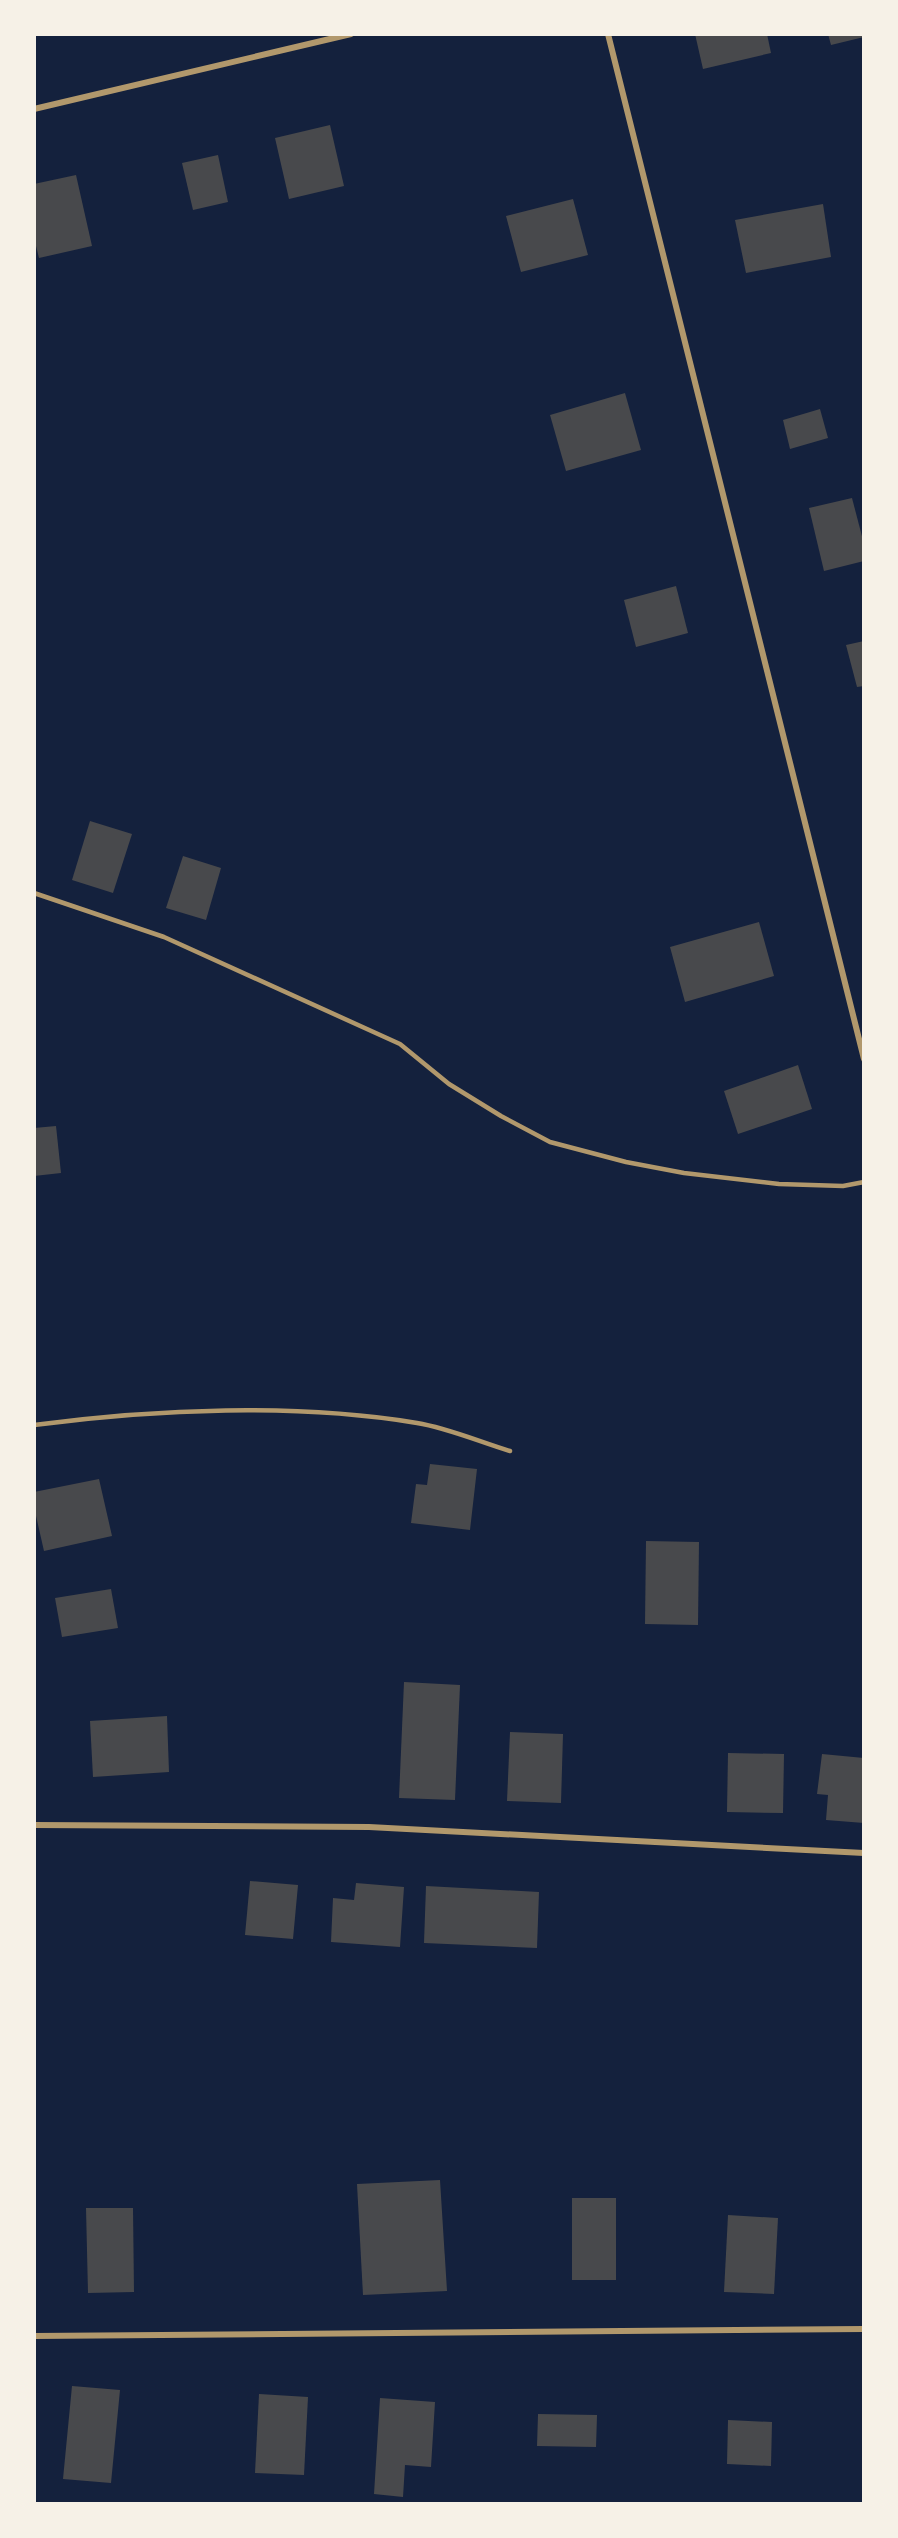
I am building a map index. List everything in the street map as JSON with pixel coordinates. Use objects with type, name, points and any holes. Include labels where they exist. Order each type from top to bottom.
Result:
[{"type":"street","points":[[34,109],[351,34]]},
{"type":"street","points":[[608,34],[864,1059]]},
{"type":"street","points":[[34,1825],[369,1827],[864,1853]]},
{"type":"street","points":[[34,2336],[864,2330]]},
{"type":"lane","points":[[34,893],[164,936],[400,1044],[449,1084],[550,1142],[626,1162],[684,1173],[779,1184],[843,1186],[864,1182]]},
{"type":"lane","points":[[34,1425],[82,1419],[197,1411],[322,1413],[419,1424],[510,1451]]},
{"type":"building","points":[[695,34],[767,34],[771,53],[703,69]]},
{"type":"building","points":[[828,34],[864,34],[864,37],[831,45]]},
{"type":"building","points":[[330,125],[344,186],[289,199],[275,138]]},
{"type":"building","points":[[218,155],[228,202],[193,210],[182,163]]},
{"type":"building","points":[[76,175],[92,246],[39,258],[34,238],[34,184]]},
{"type":"building","points":[[573,199],[588,255],[521,272],[506,216]]},
{"type":"building","points":[[823,204],[831,257],[746,273],[735,220]]},
{"type":"building","points":[[625,393],[641,450],[566,471],[550,415]]},
{"type":"building","points":[[820,409],[828,438],[790,449],[783,420]]},
{"type":"building","points":[[852,498],[864,544],[864,561],[824,571],[809,508]]},
{"type":"building","points":[[676,586],[688,633],[636,647],[624,600]]},
{"type":"building","points":[[864,641],[864,686],[857,687],[846,645]]},
{"type":"building","points":[[90,821],[132,834],[113,893],[72,880]]},
{"type":"building","points":[[183,856],[221,868],[206,920],[166,908]]},
{"type":"building","points":[[759,922],[774,976],[685,1002],[670,947]]},
{"type":"building","points":[[798,1065],[812,1109],[738,1134],[724,1091]]},
{"type":"building","points":[[56,1126],[61,1173],[34,1176],[34,1128]]},
{"type":"building","points":[[430,1464],[477,1469],[470,1530],[411,1523],[416,1484],[427,1485]]},
{"type":"building","points":[[99,1479],[112,1536],[44,1551],[34,1507],[34,1492]]},
{"type":"building","points":[[646,1541],[699,1542],[698,1625],[645,1624]]},
{"type":"building","points":[[111,1589],[118,1628],[62,1637],[55,1598]]},
{"type":"building","points":[[404,1682],[460,1685],[455,1800],[399,1798]]},
{"type":"building","points":[[167,1716],[169,1772],[93,1777],[90,1721]]},
{"type":"building","points":[[510,1732],[563,1734],[561,1803],[507,1801]]},
{"type":"building","points":[[728,1753],[784,1754],[783,1813],[727,1812]]},
{"type":"building","points":[[822,1754],[864,1758],[864,1823],[826,1820],[828,1795],[817,1794]]},
{"type":"building","points":[[250,1881],[298,1885],[293,1939],[245,1935]]},
{"type":"building","points":[[356,1883],[404,1887],[400,1947],[331,1942],[333,1898],[354,1900]]},
{"type":"building","points":[[426,1886],[539,1892],[537,1948],[424,1943]]},
{"type":"building","points":[[440,2180],[447,2291],[363,2295],[357,2184]]},
{"type":"building","points":[[572,2198],[616,2198],[616,2280],[572,2280]]},
{"type":"building","points":[[86,2208],[133,2208],[134,2292],[88,2293]]},
{"type":"building","points":[[728,2215],[778,2218],[774,2294],[724,2292]]},
{"type":"building","points":[[72,2386],[120,2390],[111,2483],[63,2479]]},
{"type":"building","points":[[259,2394],[308,2397],[304,2475],[255,2473]]},
{"type":"building","points":[[380,2398],[435,2402],[431,2467],[405,2465],[403,2497],[374,2494]]},
{"type":"building","points":[[538,2414],[597,2415],[596,2447],[537,2446]]},
{"type":"building","points":[[728,2420],[772,2422],[771,2466],[727,2464]]}]
